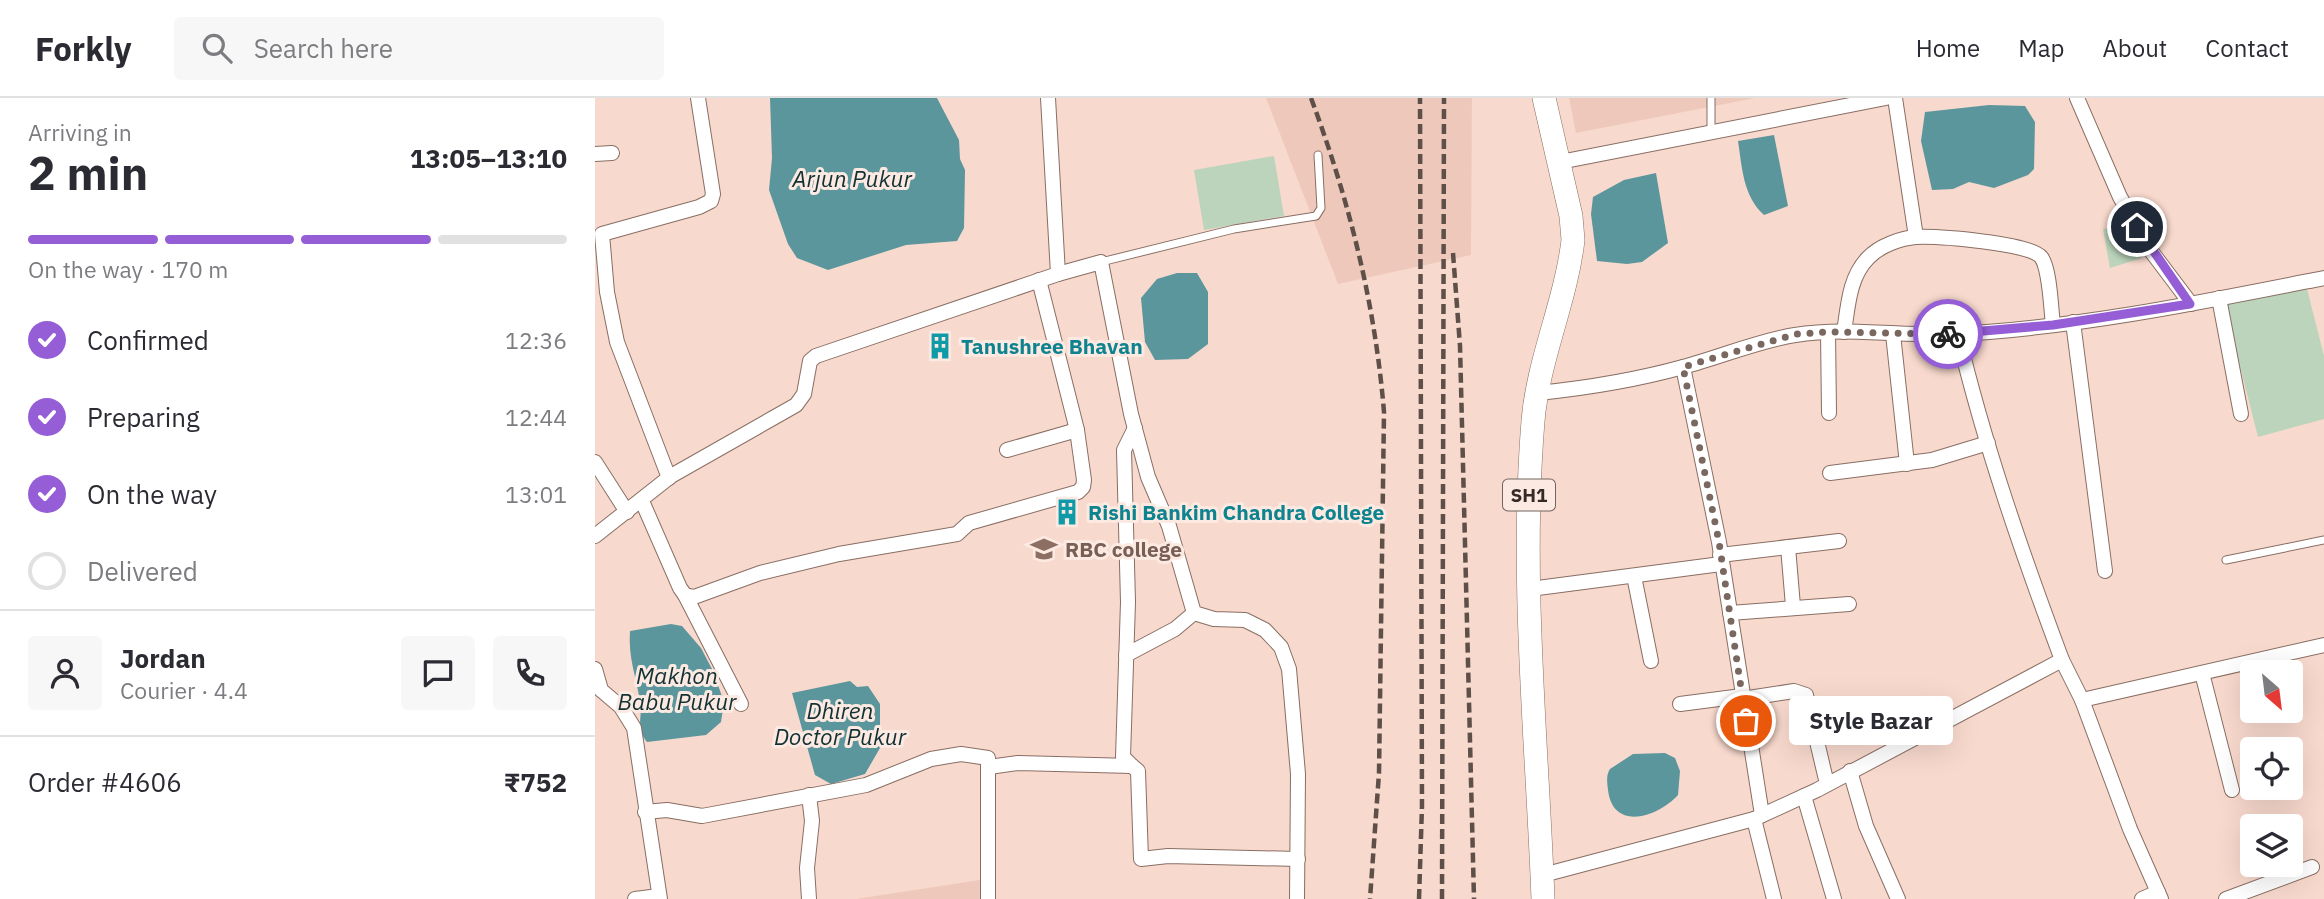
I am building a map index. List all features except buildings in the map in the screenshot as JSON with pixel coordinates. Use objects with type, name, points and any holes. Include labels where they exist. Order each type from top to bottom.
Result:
[{"type":"main road","name":"SH1","points":[[1543,899],[1530,589],[1529,489],[1533,418],[1571,262],[1573,240],[1571,216],[1544,98]]},
{"type":"street","points":[[669,478],[617,342],[599,255],[599,234],[699,207],[711,201],[713,194],[698,98]]},
{"type":"street","points":[[1048,98],[1058,274]]},
{"type":"street","points":[[1559,162],[1886,98]]},
{"type":"street","points":[[1895,98],[1916,237]]},
{"type":"street","points":[[2077,98],[2120,197],[2151,251],[2190,304]]},
{"type":"street","points":[[595,154],[612,153]]},
{"type":"street","points":[[1844,332],[1853,282],[1860,267],[1879,249],[1916,237],[1966,239],[2036,253],[2045,263],[2053,325]]},
{"type":"street","points":[[595,536],[669,478],[796,405],[804,394],[810,361],[816,356],[1039,280],[1101,262],[1135,428],[1148,477],[1169,526],[1194,613]]},
{"type":"street","points":[[1538,393],[1601,386],[1683,367],[1770,341],[1828,332],[1958,334],[2053,325],[2190,304],[2324,278]]},
{"type":"street","points":[[685,595],[694,597],[760,573],[839,554],[957,534],[969,523],[1077,492],[1083,487],[1077,430],[1039,280]]},
{"type":"street","points":[[2219,298],[2241,414]]},
{"type":"street","points":[[2073,322],[2105,571]]},
{"type":"street","points":[[1828,332],[1829,413]]},
{"type":"street","points":[[1893,334],[1907,464]]},
{"type":"street","points":[[1958,334],[2016,533],[2062,660],[2082,700],[2130,829],[2160,895],[2142,899]]},
{"type":"street","points":[[1683,367],[1721,560],[1758,817],[1774,899]]},
{"type":"street","points":[[1135,428],[1124,450],[1126,654],[1123,757],[1138,771],[1136,860],[1168,856],[1298,859]]},
{"type":"street","points":[[1007,450],[1077,430]]},
{"type":"street","points":[[1830,472],[1907,464],[1945,457],[1989,443]]},
{"type":"street","points":[[595,462],[627,512]]},
{"type":"street","points":[[642,501],[685,595],[741,705]]},
{"type":"street","points":[[1530,589],[1634,576],[1788,547],[1839,541]]},
{"type":"street","points":[[1788,547],[1793,606]]},
{"type":"street","points":[[1634,576],[1651,661]]},
{"type":"street","points":[[1730,613],[1793,606],[1849,604]]},
{"type":"street","points":[[1126,654],[1175,629],[1194,613]]},
{"type":"street","points":[[1194,613],[1214,619],[1245,620],[1265,630],[1281,647],[1289,669],[1298,774],[1297,899]]},
{"type":"street","points":[[2082,700],[2324,645]]},
{"type":"street","points":[[1542,875],[1758,817],[1804,796],[2062,660]]},
{"type":"street","points":[[595,669],[601,690],[621,707],[634,728],[660,897],[635,899]]},
{"type":"street","points":[[2201,673],[2232,790]]},
{"type":"street","points":[[1680,704],[1804,692],[1808,698],[1827,784]]},
{"type":"street","points":[[595,705],[611,701]]},
{"type":"street","points":[[645,812],[667,810],[702,816],[866,785],[932,759],[961,754],[988,758],[988,899]]},
{"type":"street","points":[[989,767],[1018,763],[1132,766]]},
{"type":"street","points":[[1850,771],[1866,826],[1898,899]]},
{"type":"street","points":[[809,795],[812,821],[807,868],[809,899]]},
{"type":"street","points":[[1804,796],[1834,899]]},
{"type":"street","points":[[2226,899],[2312,867]]},
{"type":"lane","points":[[1711,98],[1711,134]]},
{"type":"lane","points":[[1101,262],[1234,229],[1316,216],[1321,208],[1318,155]]},
{"type":"lane","points":[[2225,560],[2324,540]]},
{"type":"shaded area","points":[[1266,98],[1472,98],[1471,255],[1338,284]]},
{"type":"shaded area","points":[[1569,98],[1755,98],[1576,133]]},
{"type":"shaded area","points":[[986,879],[986,899],[856,899]]},
{"type":"green space","points":[[1274,156],[1284,216],[1204,230],[1194,170]]},
{"type":"green space","points":[[2125,227],[2142,258],[2110,268],[2103,229]]},
{"type":"green space","points":[[2306,285],[2324,356],[2324,419],[2258,437],[2224,303]]},
{"type":"water","name":"Arjun Pukur","points":[[770,98],[937,98],[959,140],[960,159],[965,170],[964,228],[957,241],[906,245],[828,270],[797,258],[788,244],[769,190],[772,158]]},
{"type":"water","points":[[1989,105],[2025,106],[2035,122],[2034,169],[2028,175],[1994,188],[1969,182],[1953,189],[1932,190],[1921,141],[1925,112]]},
{"type":"water","points":[[1774,135],[1788,206],[1764,215],[1748,190],[1738,141]]},
{"type":"water","points":[[1656,173],[1668,243],[1642,262],[1627,264],[1597,261],[1591,214],[1593,197],[1624,180]]},
{"type":"water","points":[[1177,273],[1197,273],[1208,292],[1208,344],[1188,359],[1155,360],[1145,342],[1141,298],[1157,279]]},
{"type":"water","name":"Makhon Babu Pukur","points":[[671,624],[682,626],[701,648],[713,671],[724,702],[721,722],[706,735],[647,742],[640,727],[641,707],[631,658],[630,631]]},
{"type":"water","name":"Dhiren Doctor Pukur","points":[[850,681],[857,687],[868,686],[880,704],[880,748],[865,774],[831,784],[815,775],[792,693]]},
{"type":"water","points":[[1665,753],[1675,758],[1680,771],[1678,795],[1648,814],[1627,816],[1618,812],[1608,790],[1607,776],[1610,769],[1633,754]]},
{"type":"railway","points":[[1311,98],[1337,175],[1358,252],[1374,331],[1384,412],[1379,773],[1370,899]]},
{"type":"railway","points":[[1419,899],[1422,806],[1420,98]]},
{"type":"railway","points":[[1442,899],[1444,98]]},
{"type":"railway","points":[[1453,253],[1460,346],[1474,899]]},
{"type":"way so far","points":[[1746,721],[1719,542],[1683,367],[1796,334],[1948,334]]},
{"type":"place","name":"Tanushree Bhavan","points":[[940,346]]},
{"type":"place","name":"Rishi Bankim Chandra College","points":[[1067,512]]},
{"type":"place","name":"RBC college","points":[[1044,549]]},
{"type":"place","name":"Style Bazar","points":[[1746,721]]},
{"type":"route","points":[[1948,334],[2053,325],[2190,304],[2137,227]]}]
